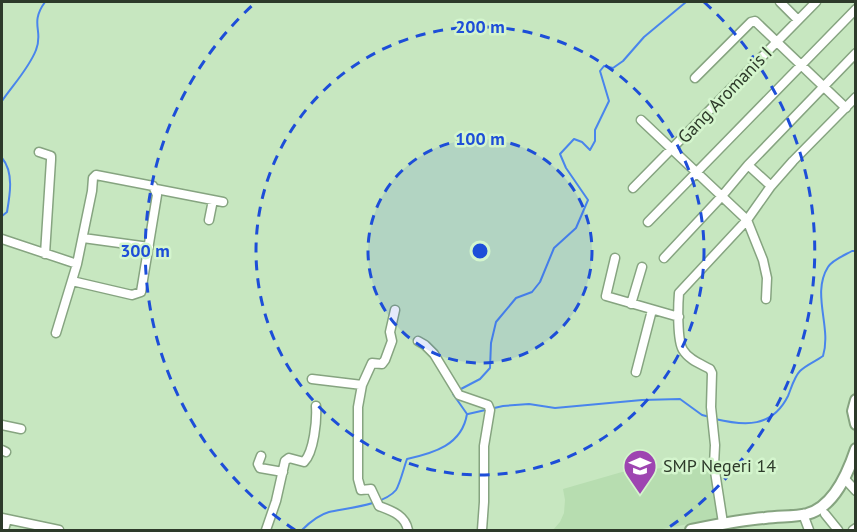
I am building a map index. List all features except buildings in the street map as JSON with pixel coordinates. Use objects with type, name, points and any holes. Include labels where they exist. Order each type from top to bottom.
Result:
[{"type":"street","points":[[780,2],[798,20]]},
{"type":"street","name":"Gang Aromanis I","points":[[633,188],[816,2]]},
{"type":"street","points":[[648,222],[855,9]]},
{"type":"street","points":[[695,78],[752,21],[756,22],[846,108]]},
{"type":"street","points":[[664,258],[748,165],[855,53]]},
{"type":"street","points":[[723,524],[715,474],[711,408],[712,373],[710,369],[688,356],[682,349],[679,317],[680,293],[747,220],[793,160],[855,97]]},
{"type":"street","points":[[641,120],[747,220],[765,265],[766,299]]},
{"type":"street","points":[[39,153],[51,156],[45,254]]},
{"type":"street","points":[[748,165],[771,186]]},
{"type":"street","points":[[56,333],[77,264],[93,178],[96,175],[102,174],[153,186],[156,189],[223,202]]},
{"type":"street","points":[[72,280],[136,295],[141,292],[158,195],[156,189]]},
{"type":"street","points":[[208,220],[213,200]]},
{"type":"street","points":[[83,238],[149,247]]},
{"type":"street","points":[[2,239],[77,264]]},
{"type":"street","points":[[615,258],[606,296],[679,317]]},
{"type":"street","points":[[631,304],[642,267]]},
{"type":"street","points":[[636,372],[652,309]]},
{"type":"street","points":[[395,310],[390,333],[392,341],[385,360],[382,363],[372,363],[362,385],[358,407],[358,479],[360,489],[370,489],[376,502],[398,514],[406,524],[408,531]]},
{"type":"street","points":[[418,341],[434,354],[456,391],[488,405],[491,412],[484,446],[482,531]]},
{"type":"street","points":[[312,379],[362,385]]},
{"type":"street","points":[[855,400],[853,411],[855,424]]},
{"type":"street","points":[[266,531],[287,459],[302,462],[306,460],[314,433],[316,406]]},
{"type":"street","points":[[2,425],[21,429]]},
{"type":"street","points":[[697,530],[815,511],[826,502],[844,478],[855,449]]},
{"type":"street","points":[[261,456],[258,464],[260,468],[283,472]]},
{"type":"street","points":[[844,478],[855,491]]},
{"type":"street","points":[[803,514],[809,531]]},
{"type":"street","points":[[825,514],[838,531]]},
{"type":"street","points":[[4,531],[4,519],[59,531]]},
{"type":"shaded area","name":"SMP Negeri 14","points":[[708,461],[720,518],[657,530],[553,530],[564,513],[563,489],[622,472]]},
{"type":"waterway","points":[[2,101],[33,57],[39,38],[38,16],[45,2]]},
{"type":"waterway","points":[[459,390],[480,379],[490,368],[491,343],[496,322],[516,298],[532,292],[540,282],[554,248],[576,228],[588,200],[566,168],[560,154],[574,139],[582,142],[590,150],[595,141],[595,130],[609,101],[600,71],[604,66],[613,68],[623,61],[644,37],[686,2]]},
{"type":"waterway","points":[[2,158],[10,177],[7,212],[2,216]]},
{"type":"waterway","points":[[715,419],[737,423],[757,422],[774,414],[782,406],[798,374],[823,356],[825,345],[821,299],[823,277],[832,262],[856,251]]},
{"type":"waterway","points":[[302,530],[325,513],[365,505],[390,495],[396,490],[407,459],[437,450],[453,440],[464,425],[467,414],[453,394],[455,393]]},
{"type":"waterway","points":[[468,414],[503,406],[529,404],[555,408],[680,399],[702,415],[710,417]]},
{"type":"place","name":"SMP Negeri 14","points":[[640,495]]}]
